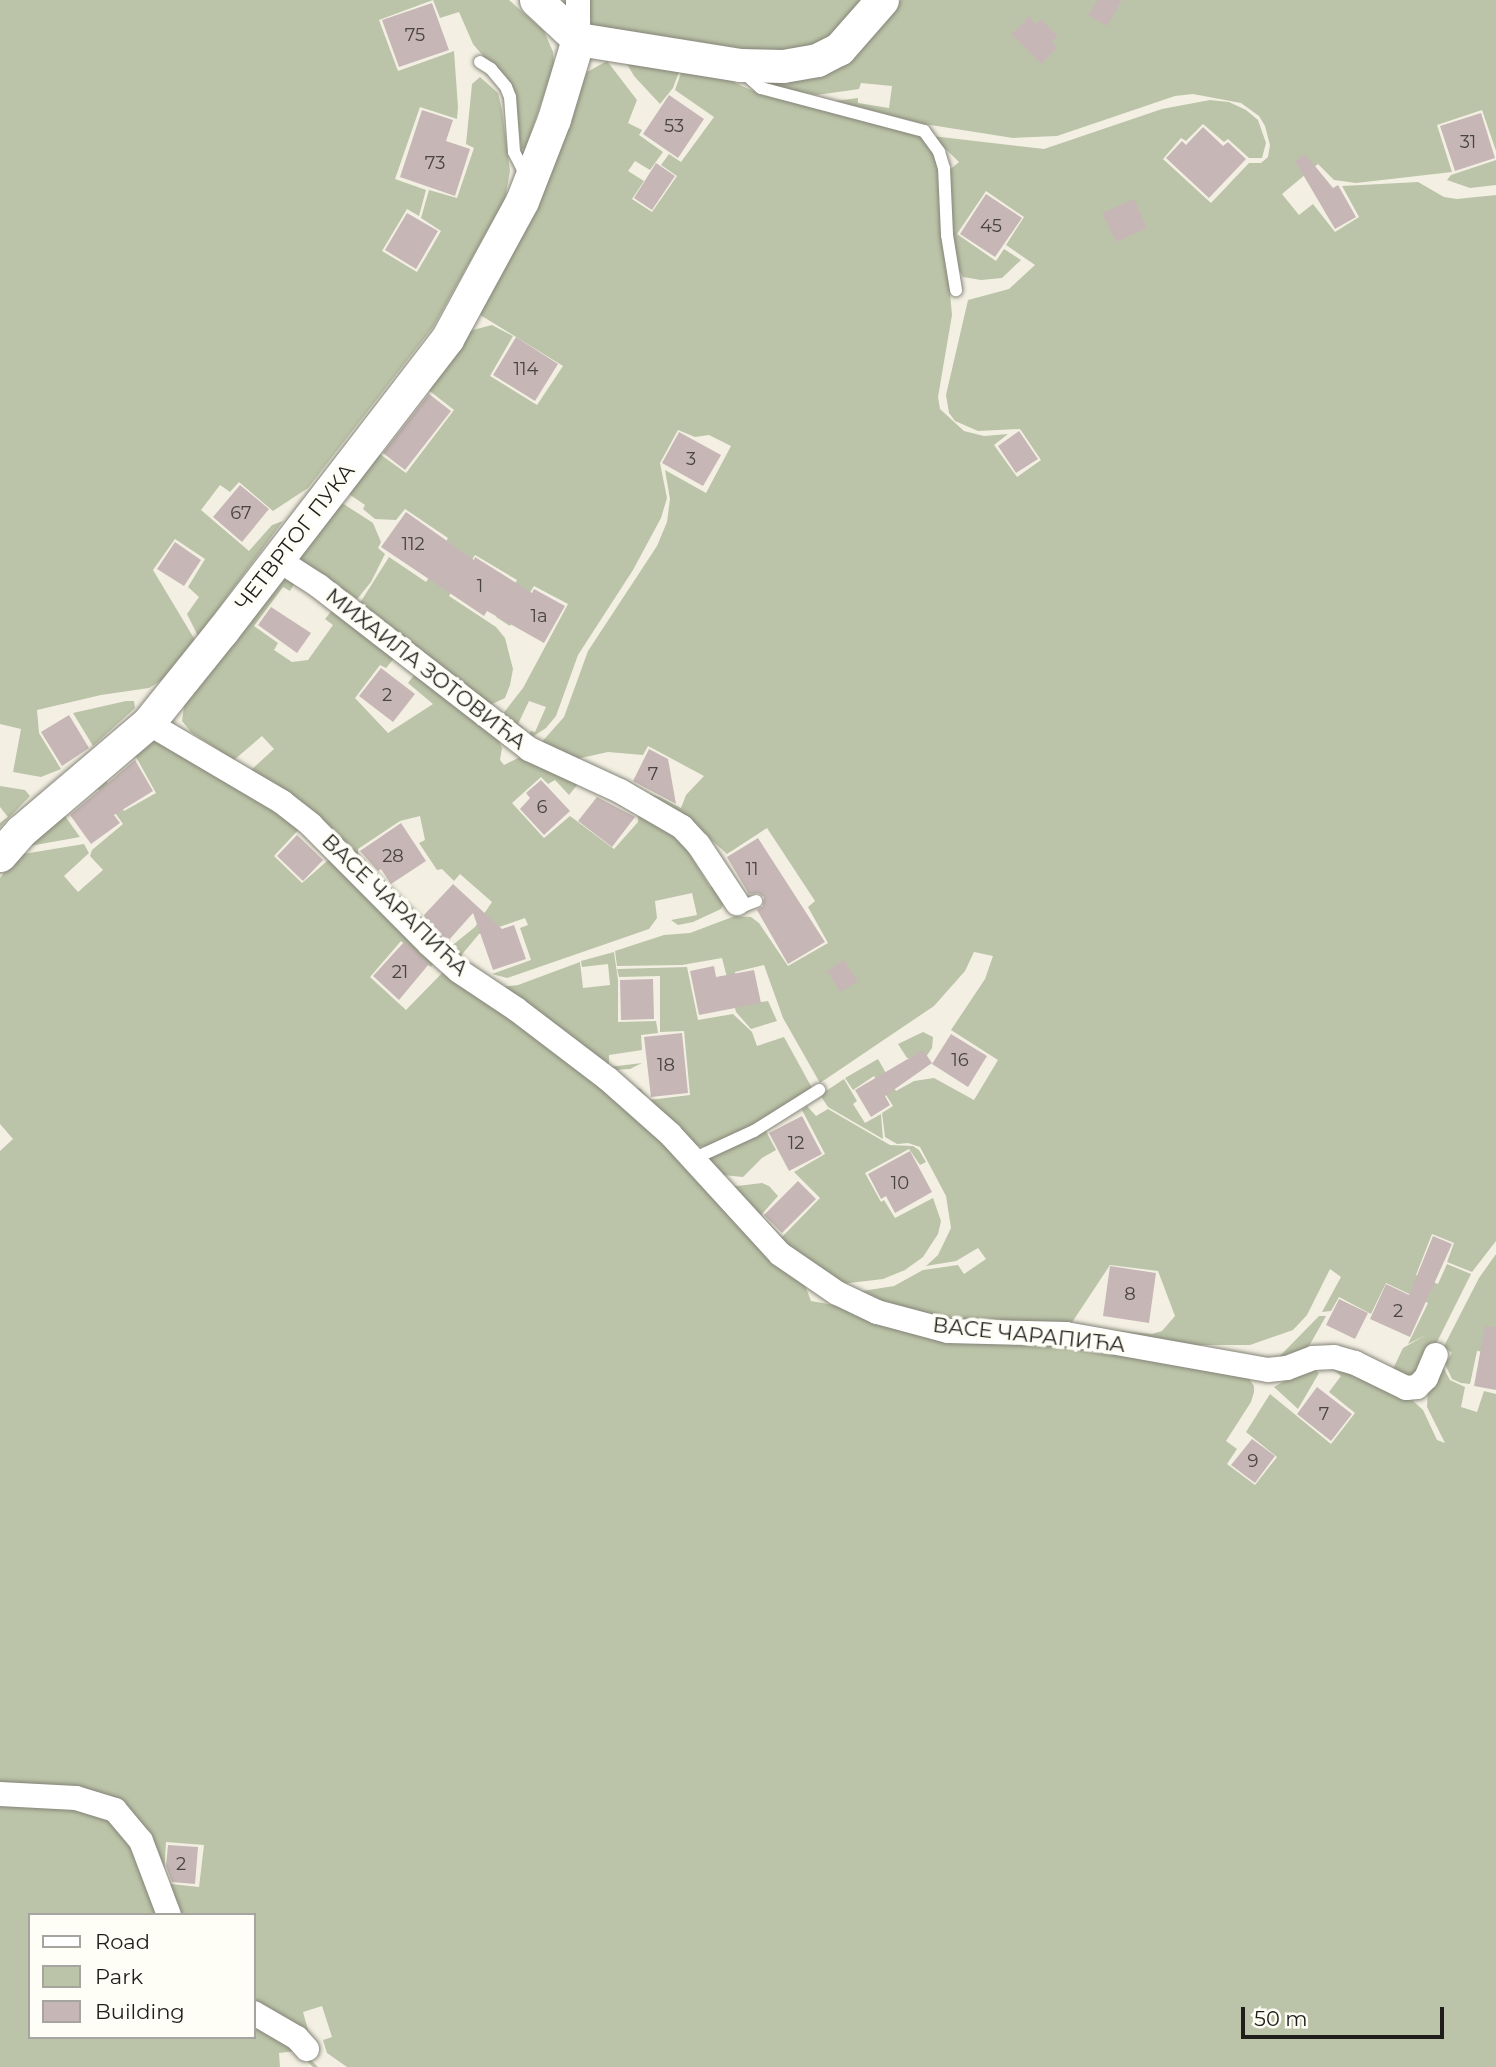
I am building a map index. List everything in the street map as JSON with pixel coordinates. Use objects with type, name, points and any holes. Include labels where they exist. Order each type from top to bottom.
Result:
[{"type":"street","points":[[536,0],[578,39],[749,66],[783,66],[817,60],[839,49],[882,0]]},
{"type":"street","points":[[578,0],[578,39]]},
{"type":"street","name":"ЧЕТВРТОГ ПУКА","points":[[0,855],[21,831],[148,723],[447,339],[509,226],[533,174],[554,119],[578,39]]},
{"type":"street","name":"МИХАИЛА ЗОТОВИЋА","points":[[276,559],[319,586],[528,749],[620,791],[682,827],[746,902]]},
{"type":"street","name":"ВАСЕ ЧАРАПИЋА","points":[[148,723],[271,796],[311,825],[459,971],[516,1009],[608,1079],[693,1159],[780,1254],[812,1279],[877,1312],[948,1331],[1066,1335],[1224,1360],[1268,1370],[1287,1368],[1312,1357],[1334,1357],[1355,1363],[1406,1388],[1418,1387],[1426,1378],[1436,1355]]},
{"type":"street","points":[[0,1794],[76,1798],[115,1810],[141,1841],[168,1913]]},
{"type":"street","points":[[256,2014],[297,2038],[307,2049]]},
{"type":"lane","points":[[480,62],[491,69],[506,87],[510,97],[514,152],[523,168],[533,174]]},
{"type":"lane","points":[[749,66],[751,79],[761,88],[924,131],[939,152],[944,168],[947,235],[956,290]]},
{"type":"lane","points":[[693,1159],[754,1130],[820,1090]]},
{"type":"green space","points":[[0,0],[433,0],[379,20],[398,71],[454,51],[458,107],[457,119],[420,107],[395,179],[426,190],[419,216],[407,209],[382,251],[417,272],[441,231],[421,218],[429,190],[457,198],[474,148],[466,144],[472,84],[480,77],[498,93],[510,171],[505,199],[433,327],[308,488],[273,511],[239,482],[230,492],[220,485],[201,510],[249,551],[272,525],[283,521],[198,636],[187,614],[199,597],[188,587],[205,559],[175,539],[153,570],[195,640],[162,680],[149,688],[101,695],[37,710],[39,733],[61,769],[41,777],[13,772],[21,729],[0,724]]},
{"type":"green space","points":[[433,0],[509,0],[544,31],[553,52],[554,65],[525,150],[521,148],[514,89],[505,75],[489,63],[473,44],[459,12],[440,18]]},
{"type":"green space","points":[[588,0],[865,0],[825,42],[776,54],[591,25]]},
{"type":"green space","points":[[901,0],[1496,0],[1496,151],[1482,110],[1437,125],[1452,172],[1356,183],[1334,180],[1318,164],[1282,194],[1299,215],[1313,204],[1335,232],[1359,217],[1342,186],[1418,182],[1444,197],[1457,199],[1496,195],[1496,1241],[1472,1272],[1447,1262],[1454,1243],[1432,1234],[1416,1275],[1438,1284],[1447,1264],[1471,1274],[1419,1378],[1391,1373],[1403,1348],[1426,1335],[1408,1344],[1428,1303],[1386,1283],[1371,1314],[1339,1297],[1331,1311],[1322,1312],[1341,1277],[1330,1269],[1307,1315],[1293,1330],[1250,1345],[1187,1345],[1101,1329],[1152,1334],[1162,1331],[1175,1316],[1158,1271],[1110,1265],[1069,1327],[952,1323],[850,1293],[894,1286],[923,1270],[958,1265],[964,1274],[986,1259],[978,1248],[956,1261],[926,1266],[938,1255],[951,1228],[946,1196],[920,1147],[908,1143],[897,1144],[885,1137],[882,1113],[893,1106],[874,1076],[853,1090],[845,1078],[878,1059],[896,1091],[914,1081],[934,1078],[974,1100],[998,1060],[951,1030],[985,979],[993,956],[974,952],[965,971],[934,1006],[820,1083],[783,1018],[764,965],[735,972],[740,998],[755,1003],[768,1001],[777,1021],[751,1029],[736,1012],[722,958],[682,965],[617,966],[615,951],[664,935],[690,933],[735,916],[751,917],[759,923],[788,966],[828,943],[808,907],[815,901],[767,828],[727,854],[690,821],[649,797],[650,794],[660,797],[681,808],[686,795],[704,776],[648,746],[643,755],[608,752],[572,760],[540,744],[564,717],[588,651],[657,546],[667,522],[670,499],[665,470],[706,493],[731,446],[709,435],[695,437],[678,430],[660,463],[667,498],[661,518],[633,570],[578,655],[556,716],[546,728],[534,736],[527,737],[531,731],[535,732],[546,707],[529,701],[518,724],[523,727],[519,733],[502,715],[523,688],[568,604],[534,586],[510,626],[496,617],[517,580],[475,555],[449,596],[496,627],[505,638],[513,669],[510,685],[505,698],[490,705],[358,606],[389,557],[426,582],[436,567],[433,564],[448,538],[405,509],[396,520],[375,519],[363,509],[365,505],[346,492],[377,452],[406,473],[454,410],[426,388],[469,331],[492,325],[513,336],[490,376],[537,405],[563,366],[477,313],[587,72],[607,61],[637,100],[628,123],[642,130],[639,135],[663,152],[650,170],[635,161],[628,171],[644,181],[632,199],[652,212],[677,176],[661,165],[669,154],[681,162],[714,117],[675,90],[682,70],[731,81],[762,95],[919,135],[930,144],[939,167],[952,315],[938,397],[940,409],[964,431],[984,436],[1008,434],[994,445],[1017,477],[1041,460],[1020,429],[978,431],[955,421],[949,413],[946,395],[968,300],[1009,289],[1035,265],[1006,245],[1024,217],[986,191],[957,234],[996,261],[1004,249],[1021,260],[1002,278],[981,280],[963,277],[956,265],[947,172],[959,162],[932,136],[1044,149],[1162,109],[1210,100],[1229,102],[1246,110],[1258,120],[1266,143],[1262,158],[1249,158],[1228,139],[1224,142],[1203,124],[1186,141],[1181,138],[1163,159],[1211,203],[1249,163],[1261,163],[1268,157],[1270,145],[1265,126],[1259,116],[1241,103],[1193,94],[1175,96],[1057,136],[1013,138],[924,124],[835,101],[858,98],[858,103],[889,108],[892,86],[861,83],[859,89],[817,95],[773,87],[773,81],[883,19]]},
{"type":"green space","points":[[624,59],[680,69],[673,88],[660,104],[634,76]]},
{"type":"green space","points":[[1496,160],[1496,185],[1470,188],[1447,180],[1451,175]]},
{"type":"green space","points":[[339,501],[373,523],[381,542],[378,548],[385,554],[371,582],[354,603],[302,562],[301,557],[301,553]]},
{"type":"green space","points":[[283,580],[296,581],[290,591],[283,587],[254,626],[278,643],[274,650],[292,662],[308,660],[333,625],[325,619],[334,608],[397,655],[386,668],[380,665],[355,698],[388,733],[433,704],[408,683],[417,671],[495,733],[502,748],[500,760],[504,765],[522,756],[578,784],[569,795],[555,780],[548,784],[541,777],[512,803],[544,838],[570,816],[614,849],[638,822],[639,806],[676,832],[710,887],[719,884],[724,903],[721,909],[693,922],[678,925],[671,920],[697,915],[692,893],[655,901],[657,918],[649,929],[507,978],[492,974],[531,960],[520,928],[528,925],[525,918],[479,934],[459,958],[449,948],[475,927],[492,902],[460,874],[454,881],[442,869],[437,870],[419,843],[425,840],[420,816],[400,821],[358,849],[358,857],[251,770],[274,749],[262,736],[234,760],[191,732],[182,721],[185,700]]},
{"type":"green space","points":[[134,701],[135,708],[93,746],[73,713]]},
{"type":"green space","points":[[151,738],[302,826],[274,856],[302,883],[334,855],[436,960],[431,967],[401,941],[370,977],[406,1010],[445,970],[600,1078],[803,1280],[811,1301],[1248,1377],[1254,1386],[1254,1392],[1251,1402],[1226,1441],[1237,1449],[1227,1464],[1255,1485],[1277,1457],[1246,1432],[1270,1394],[1331,1444],[1355,1413],[1329,1392],[1341,1376],[1323,1362],[1410,1398],[1423,1410],[1437,1440],[1445,1443],[1427,1407],[1428,1389],[1443,1367],[1450,1380],[1465,1387],[1461,1407],[1477,1412],[1484,1391],[1496,1394],[1496,2067],[347,2067],[327,2053],[323,2040],[332,2037],[322,2006],[303,2012],[312,2044],[256,2009],[256,1913],[172,1913],[162,1883],[199,1887],[204,1845],[166,1842],[164,1877],[134,1824],[0,1789],[0,1151],[13,1139],[0,1124],[0,878],[17,855],[84,844],[89,853],[64,876],[78,892],[103,870],[90,856],[92,850],[123,824],[98,789],[84,799],[103,775],[124,811],[156,793],[136,757],[124,765]]},
{"type":"green space","points":[[0,786],[25,790],[30,796],[0,827],[0,823],[8,817],[0,807]]},
{"type":"green space","points":[[62,812],[80,837],[24,847]]},
{"type":"green space","points":[[614,952],[618,980],[618,1022],[656,1021],[658,1033],[641,1035],[642,1050],[609,1055],[609,1067],[642,1063],[630,1069],[612,1070],[494,988],[518,985],[580,962],[583,988],[610,985],[608,964],[582,967],[581,961]]},
{"type":"green space","points":[[687,967],[698,1020],[733,1014],[752,1032],[757,1046],[784,1037],[812,1088],[742,1132],[707,1147],[693,1145],[628,1085],[641,1089],[649,1100],[690,1095],[684,1031],[660,1032],[660,976],[619,977],[617,969]]},
{"type":"green space","points":[[923,1032],[933,1037],[932,1048],[924,1060],[907,1058],[898,1044]]},
{"type":"green space","points":[[844,1079],[857,1101],[853,1104],[865,1123],[881,1114],[883,1139],[828,1107],[820,1095]]},
{"type":"green space","points":[[807,1106],[816,1116],[828,1109],[890,1145],[913,1146],[919,1150],[926,1162],[920,1165],[909,1149],[865,1173],[881,1202],[884,1200],[895,1218],[933,1198],[941,1221],[938,1234],[923,1257],[905,1270],[883,1279],[841,1284],[806,1264],[729,1187],[762,1183],[769,1186],[778,1196],[761,1215],[782,1237],[820,1198],[794,1172],[825,1154],[802,1110]]},
{"type":"green space","points":[[766,1131],[776,1150],[762,1158],[743,1177],[723,1175],[707,1160]]},
{"type":"green space","points":[[1496,1254],[1496,1353],[1477,1351],[1470,1384],[1461,1383],[1452,1379],[1445,1364],[1452,1353],[1447,1349],[1440,1357],[1441,1352],[1479,1278]]},
{"type":"green space","points":[[1319,1316],[1326,1316],[1308,1348],[1275,1361]]},
{"type":"green space","points":[[1313,1369],[1319,1373],[1298,1409],[1274,1387],[1300,1372]]},
{"type":"green space","points":[[0,1798],[92,1808],[128,1832],[163,1913],[28,1913],[28,2039],[256,2039],[256,2019],[293,2042],[318,2067],[313,2067],[296,2051],[279,2053],[280,2067],[0,2067]]},
{"type":"building","points":[[1097,0],[1122,0],[1107,26],[1088,15]]},
{"type":"building","points":[[432,3],[449,50],[399,67],[382,20]]},
{"type":"building","points":[[1029,16],[1036,24],[1041,19],[1058,36],[1052,42],[1057,48],[1041,64],[1011,34]]},
{"type":"building","points":[[669,95],[704,119],[678,158],[643,134]]},
{"type":"building","points":[[422,110],[453,120],[446,141],[470,149],[455,196],[400,177]]},
{"type":"building","points":[[1481,113],[1495,158],[1455,171],[1440,126]]},
{"type":"building","points":[[1203,127],[1223,146],[1228,142],[1246,159],[1209,198],[1166,158],[1182,141],[1186,145]]},
{"type":"building","points":[[1305,154],[1333,188],[1338,185],[1356,217],[1335,229],[1295,161]]},
{"type":"building","points":[[656,163],[675,176],[652,210],[634,198]]},
{"type":"building","points":[[986,194],[1022,218],[995,257],[960,234]]},
{"type":"building","points":[[1134,199],[1147,228],[1116,242],[1102,213]]},
{"type":"building","points":[[407,213],[438,231],[416,269],[385,250]]},
{"type":"building","points":[[516,337],[558,364],[535,401],[493,375]]},
{"type":"building","points":[[429,394],[451,411],[405,470],[383,453]]},
{"type":"building","points":[[1019,431],[1038,459],[1016,473],[998,446]]},
{"type":"building","points":[[679,432],[721,455],[703,486],[662,463]]},
{"type":"building","points":[[240,485],[269,509],[242,542],[213,517]]},
{"type":"building","points":[[406,512],[474,560],[475,557],[532,593],[534,589],[565,606],[544,643],[487,611],[484,616],[381,547]]},
{"type":"building","points":[[175,542],[201,560],[184,586],[157,569]]},
{"type":"building","points":[[271,607],[311,633],[297,653],[258,625]]},
{"type":"building","points":[[381,668],[415,694],[393,722],[359,696]]},
{"type":"building","points":[[69,715],[89,748],[62,766],[41,732]]},
{"type":"building","points":[[649,749],[668,759],[676,804],[633,781]]},
{"type":"building","points":[[135,760],[153,791],[114,815],[120,823],[91,844],[70,815]]},
{"type":"building","points":[[541,780],[570,811],[544,835],[520,809],[530,798],[526,793]]},
{"type":"building","points":[[597,797],[635,817],[612,847],[578,821]]},
{"type":"building","points":[[401,823],[426,861],[391,884],[381,869],[378,871],[360,851]]},
{"type":"building","points":[[297,835],[323,860],[303,881],[277,856]]},
{"type":"building","points":[[758,838],[825,942],[788,964],[757,910],[763,906],[764,897],[758,893],[749,894],[727,857]]},
{"type":"building","points":[[453,884],[502,929],[514,925],[526,959],[493,970],[473,913],[448,941],[425,919],[424,915]]},
{"type":"building","points":[[405,941],[429,964],[399,1000],[373,976]]},
{"type":"building","points":[[844,960],[858,982],[840,992],[827,971]]},
{"type":"building","points":[[714,966],[716,977],[754,970],[761,1003],[699,1015],[690,971]]},
{"type":"building","points":[[653,979],[654,1019],[621,1020],[620,980]]},
{"type":"building","points":[[682,1033],[688,1093],[651,1097],[644,1037]]},
{"type":"building","points":[[951,1034],[987,1056],[968,1087],[932,1064]]},
{"type":"building","points":[[923,1050],[932,1063],[885,1096],[890,1105],[871,1117],[855,1090]]},
{"type":"building","points":[[802,1116],[822,1154],[789,1171],[769,1133]]},
{"type":"building","points":[[910,1151],[932,1192],[895,1213],[886,1196],[881,1199],[868,1174]]},
{"type":"building","points":[[798,1181],[816,1199],[782,1233],[764,1215]]},
{"type":"building","points":[[1433,1236],[1452,1244],[1410,1337],[1370,1319],[1386,1284],[1409,1295]]},
{"type":"building","points":[[1110,1266],[1156,1273],[1149,1323],[1103,1316]]},
{"type":"building","points":[[1339,1299],[1368,1313],[1355,1339],[1326,1325]]},
{"type":"building","points":[[1485,1326],[1496,1327],[1496,1390],[1474,1386]]},
{"type":"building","points":[[1317,1387],[1352,1414],[1331,1441],[1297,1414]]},
{"type":"building","points":[[1252,1439],[1275,1456],[1255,1483],[1231,1465]]},
{"type":"building","points":[[168,1845],[198,1847],[195,1884],[172,1882],[166,1866]]}]
